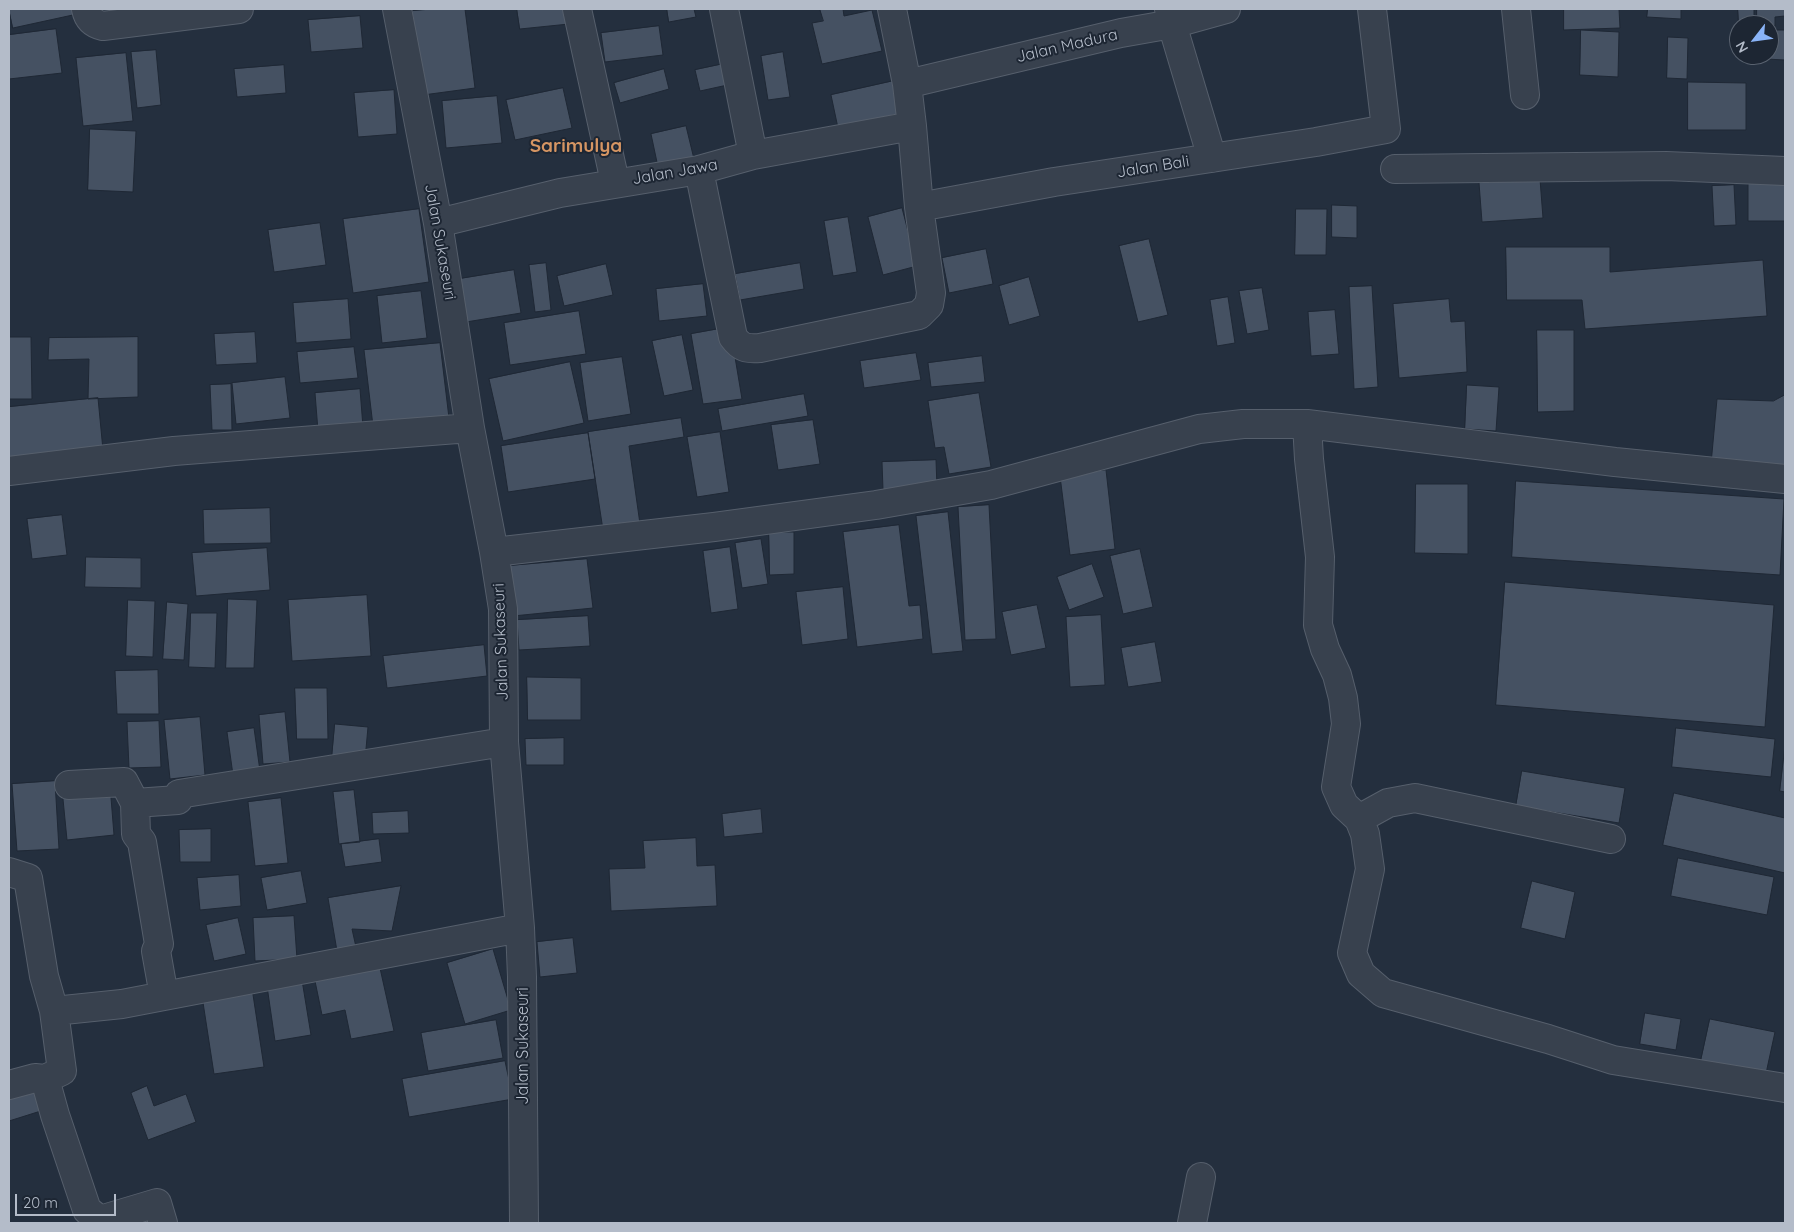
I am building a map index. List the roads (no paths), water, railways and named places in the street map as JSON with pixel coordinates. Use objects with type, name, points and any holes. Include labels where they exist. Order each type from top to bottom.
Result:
[{"type":"street","points":[[86,9],[94,24],[103,26],[239,9]]},
{"type":"street","name":"Jalan Sukaseuri","points":[[397,9],[438,223],[470,428],[503,609],[504,742],[520,928],[522,977],[524,1223]]},
{"type":"street","points":[[577,9],[615,182]]},
{"type":"street","points":[[724,9],[753,155]]},
{"type":"street","points":[[699,170],[733,337],[742,347],[752,349],[919,315],[929,305],[931,293],[919,207],[907,84],[892,9]]},
{"type":"street","name":"Jalan Madura","points":[[907,84],[1112,36],[1171,16],[1226,9]]},
{"type":"street","name":"Jalan Bali","points":[[919,207],[1054,182],[1386,129],[1372,9]]},
{"type":"street","points":[[1516,9],[1525,95]]},
{"type":"street","points":[[1171,16],[1212,158]]},
{"type":"street","name":"Jalan Jawa","points":[[438,223],[560,192],[699,170],[753,155],[912,126]]},
{"type":"street","points":[[1395,169],[1666,166],[1785,170]]},
{"type":"street","points":[[494,552],[714,527],[876,505],[991,485],[1199,429],[1243,424],[1307,424],[1615,462],[1785,479]]},
{"type":"street","points":[[1307,424],[1320,557],[1318,625],[1325,649],[1337,675],[1346,724],[1336,787],[1344,805],[1359,819],[1365,834],[1370,869],[1352,953],[1361,974],[1383,993],[1548,1039],[1613,1060],[1785,1088]]},
{"type":"street","points":[[9,471],[174,450],[470,428]]},
{"type":"street","points":[[135,802],[178,800],[179,794],[504,742]]},
{"type":"street","points":[[69,785],[124,782],[135,802],[136,834],[142,842],[148,873],[159,944],[156,951],[164,996]]},
{"type":"street","points":[[1359,819],[1388,803],[1415,798],[1611,839]]},
{"type":"street","points":[[9,872],[28,878],[44,976],[54,1011],[62,1070],[45,1078],[35,1078],[9,1085]]},
{"type":"street","points":[[54,1011],[122,1004],[520,928]]},
{"type":"street","points":[[45,1078],[55,1116],[87,1210],[100,1220],[156,1203],[163,1223]]},
{"type":"street","points":[[1192,1223],[1201,1176]]},
{"type":"district","name":"Sarimulya","points":[[576,146]]}]
